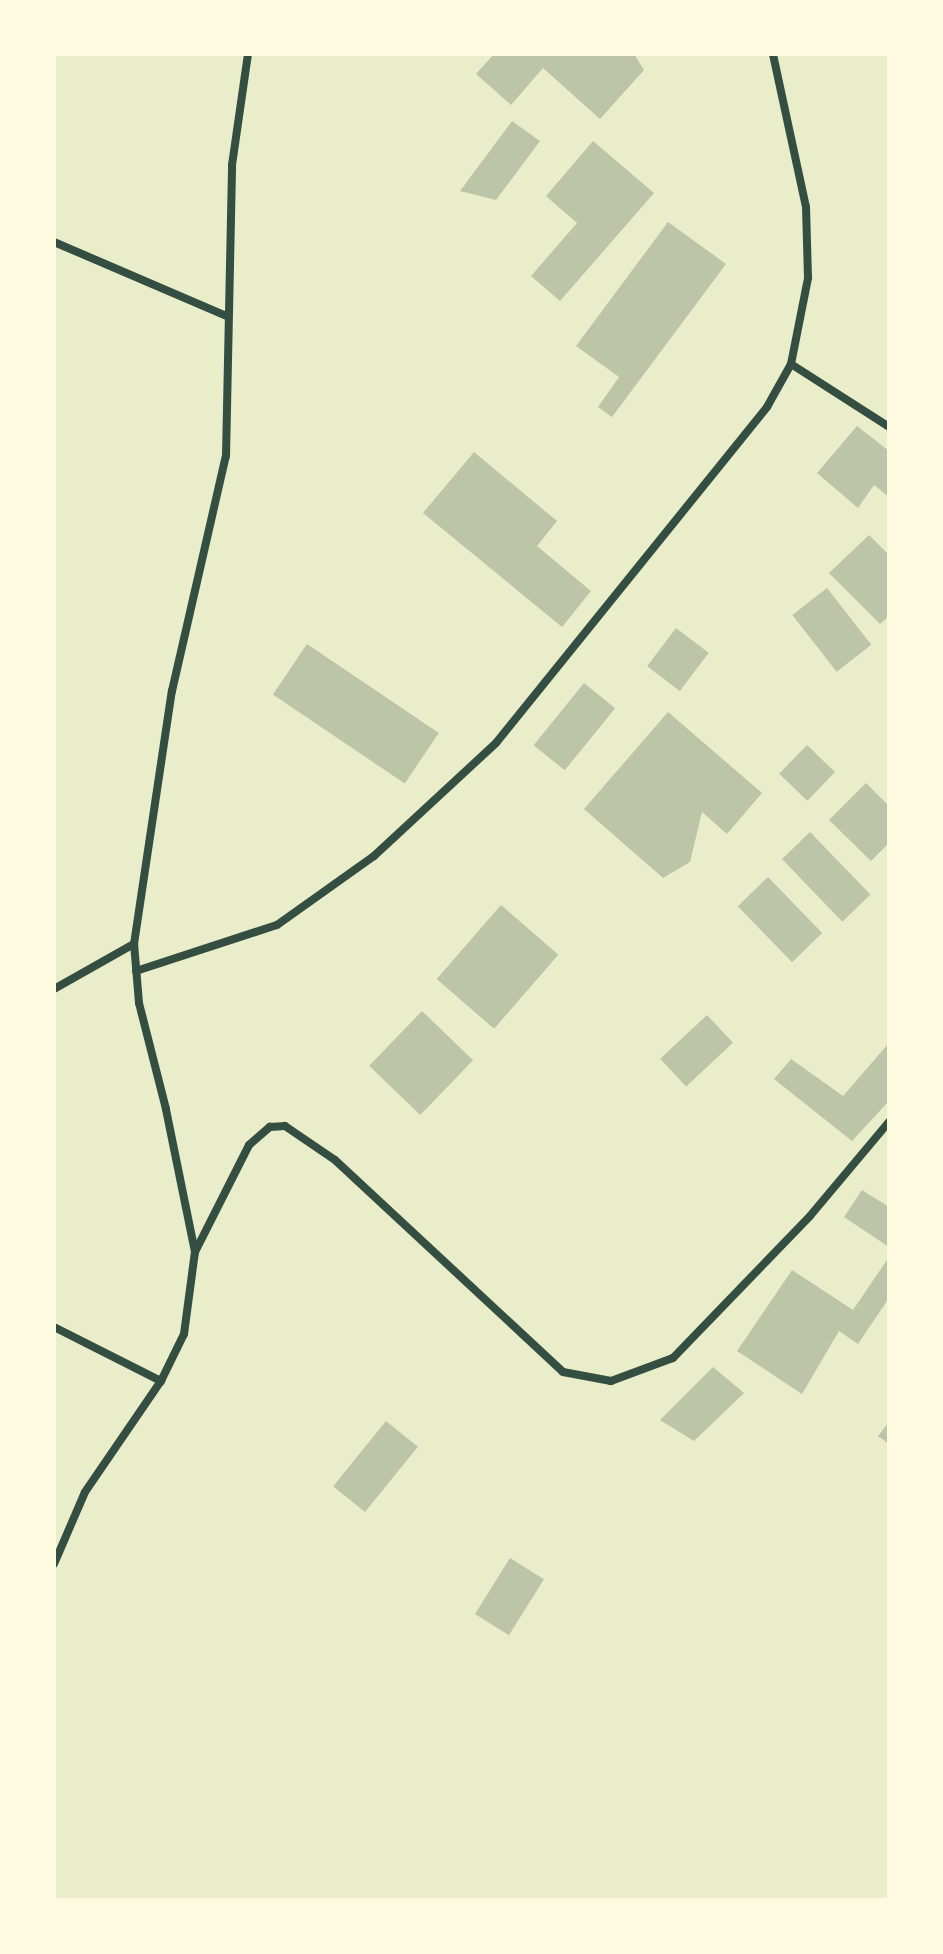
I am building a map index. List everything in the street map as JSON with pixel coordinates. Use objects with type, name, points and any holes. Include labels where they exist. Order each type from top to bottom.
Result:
[{"type":"street","points":[[54,1564],[85,1492],[161,1381],[184,1334],[195,1252],[166,1109],[139,1003],[134,944],[172,691],[226,456],[232,165],[248,54]]},
{"type":"street","points":[[136,971],[277,925],[374,856],[496,743],[767,407],[791,364],[808,278],[806,207],[773,54]]},
{"type":"street","points":[[54,242],[227,316]]},
{"type":"street","points":[[791,364],[889,427]]},
{"type":"street","points":[[54,989],[134,944]]},
{"type":"street","points":[[195,1252],[249,1145],[270,1127],[285,1126],[335,1160],[563,1372],[611,1381],[673,1358],[810,1216],[889,1122]]},
{"type":"street","points":[[54,1327],[161,1381]]},
{"type":"building","points":[[494,54],[634,54],[644,70],[600,119],[543,68],[511,105],[476,74]]},
{"type":"building","points":[[512,121],[540,141],[496,200],[460,191]]},
{"type":"building","points":[[593,141],[654,193],[560,301],[531,276],[577,223],[546,196]]},
{"type":"building","points":[[668,222],[726,264],[612,417],[598,407],[619,377],[576,346]]},
{"type":"building","points":[[857,426],[889,451],[889,497],[874,485],[858,508],[817,473]]},
{"type":"building","points":[[474,452],[557,521],[537,546],[591,591],[562,627],[423,513]]},
{"type":"building","points":[[869,535],[889,555],[889,616],[880,624],[829,573]]},
{"type":"building","points":[[827,588],[871,645],[837,672],[792,615]]},
{"type":"building","points":[[676,628],[709,653],[680,691],[647,666]]},
{"type":"building","points":[[307,644],[439,733],[405,783],[273,695]]},
{"type":"building","points":[[584,683],[615,708],[565,770],[534,745]]},
{"type":"building","points":[[668,712],[762,793],[727,834],[702,812],[690,862],[663,878],[584,809]]},
{"type":"building","points":[[807,745],[835,772],[807,801],[779,774]]},
{"type":"building","points":[[866,783],[889,806],[889,843],[871,861],[829,820]]},
{"type":"building","points":[[810,832],[870,895],[842,922],[782,859]]},
{"type":"building","points":[[768,877],[822,933],[792,962],[738,906]]},
{"type":"building","points":[[501,905],[558,955],[494,1029],[437,979]]},
{"type":"building","points":[[422,1011],[473,1060],[420,1115],[369,1066]]},
{"type":"building","points":[[707,1015],[733,1043],[686,1086],[660,1059]]},
{"type":"building","points":[[889,1043],[889,1101],[852,1141],[774,1079],[791,1059],[843,1096]]},
{"type":"building","points":[[862,1190],[889,1207],[889,1247],[844,1217]]},
{"type":"building","points":[[889,1257],[889,1298],[858,1344],[839,1331],[802,1394],[737,1351],[792,1270],[853,1310]]},
{"type":"building","points":[[713,1367],[744,1393],[694,1441],[660,1420]]},
{"type":"building","points":[[386,1421],[418,1447],[365,1512],[333,1486]]},
{"type":"building","points":[[889,1422],[889,1444],[878,1436]]},
{"type":"building","points":[[510,1558],[544,1579],[509,1635],[475,1614]]}]
